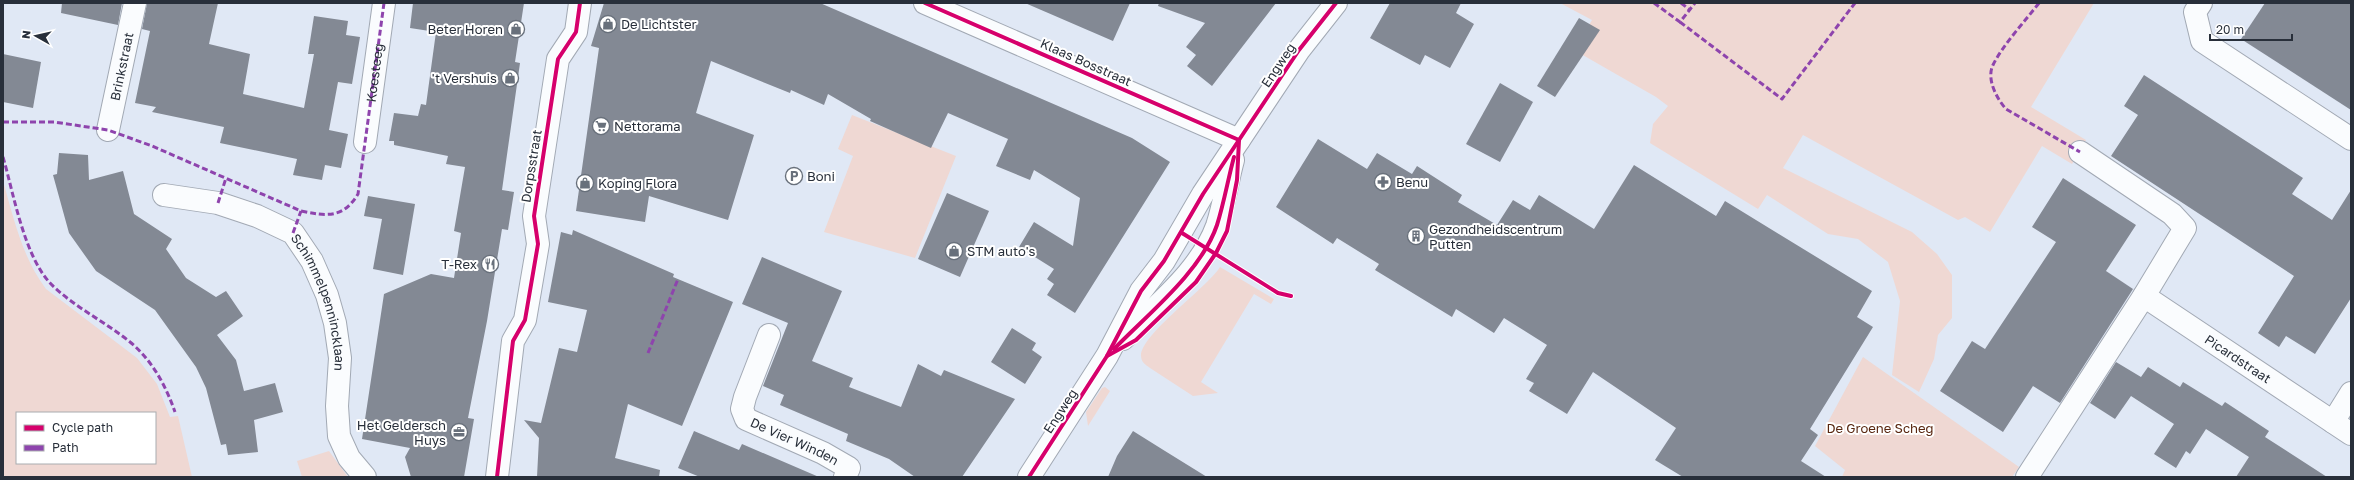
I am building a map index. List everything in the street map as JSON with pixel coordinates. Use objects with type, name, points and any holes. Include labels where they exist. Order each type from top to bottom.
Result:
[{"type":"street","name":"Brinkstraat","points":[[108,130],[135,3]]},
{"type":"street","name":"Koesteeg","points":[[365,142],[384,3]]},
{"type":"street","name":"Dorpsstraat","points":[[497,477],[513,341],[525,320],[538,244],[534,216],[558,59],[576,32],[580,3]]},
{"type":"street","name":"Klaas Bosstraat","points":[[924,3],[1239,140]]},
{"type":"street","name":"Engweg","points":[[1029,477],[1107,356],[1141,291],[1164,261],[1239,140],[1299,50],[1336,3]]},
{"type":"street","points":[[2200,3],[2195,12],[2202,41],[2351,139]]},
{"type":"street","points":[[2026,477],[2144,296],[2185,228],[2172,214],[2080,152]]},
{"type":"street","name":"Schimmelpennincklaan","points":[[164,195],[218,203],[257,216],[293,234],[305,250],[312,261],[327,295],[335,323],[340,358],[337,406],[339,436],[349,458],[365,477]]},
{"type":"street","name":"Picardstraat","points":[[2144,296],[2351,434]]},
{"type":"street","name":"De Vier Winden","points":[[769,335],[745,397],[742,409],[746,419],[823,453],[849,468],[845,477]]},
{"type":"street","points":[[2333,422],[2351,393]]},
{"type":"green space","points":[[1560,3],[2094,3],[2031,107],[2086,140],[2072,164],[2042,146],[1990,232],[1965,217],[1958,220],[1803,135],[1783,168],[1912,232],[1937,254],[1952,275],[1952,318],[1938,335],[1934,359],[1919,392],[1892,375],[1900,301],[1888,262],[1858,239],[1828,234],[1767,195],[1758,209],[1650,143],[1653,124],[1668,106],[1656,97],[1574,50],[1592,20]]},
{"type":"green space","points":[[852,115],[956,156],[915,258],[824,232],[853,156],[838,149]]},
{"type":"green space","points":[[3,181],[25,251],[38,277],[46,289],[137,358],[157,384],[170,417],[178,416],[192,477],[3,477]]},
{"type":"green space","points":[[1220,267],[1274,299],[1271,304],[1254,294],[1201,382],[1218,393],[1193,396],[1147,366],[1143,362],[1141,356],[1144,347],[1151,336],[1213,276]]},
{"type":"green space","name":"De Groene Scheg","points":[[1863,357],[2019,467],[2012,477],[1842,477],[1845,470],[1815,446]]},
{"type":"green space","points":[[1105,387],[1110,391],[1088,426],[1086,412],[1102,388]]},
{"type":"green space","points":[[329,451],[348,477],[302,477],[297,461]]},
{"type":"building","points":[[62,3],[122,3],[118,25],[61,13]]},
{"type":"building","points":[[147,3],[218,3],[209,44],[250,54],[243,94],[304,108],[314,54],[308,54],[314,16],[348,21],[346,35],[360,37],[352,84],[338,82],[329,130],[348,134],[341,168],[325,165],[322,180],[293,175],[297,159],[220,143],[224,127],[152,112],[156,107],[135,103],[150,31],[142,29]]},
{"type":"building","points":[[413,3],[524,3],[515,62],[520,63],[502,190],[514,192],[508,230],[502,229],[487,321],[468,418],[474,419],[464,477],[411,477],[405,457],[410,448],[362,439],[384,294],[431,274],[454,278],[461,233],[454,231],[465,167],[446,164],[448,156],[394,145],[394,141],[389,141],[394,113],[418,116],[421,104],[426,105],[436,32],[410,28]]},
{"type":"building","points":[[604,3],[820,3],[1132,138],[1170,162],[1075,313],[1047,295],[1054,284],[1047,279],[1054,269],[1019,247],[1034,222],[1073,246],[1080,198],[1034,170],[1030,180],[996,166],[1008,139],[948,113],[931,148],[870,121],[871,119],[828,94],[824,105],[791,90],[790,93],[711,61],[696,113],[754,135],[728,220],[649,196],[645,222],[576,211],[599,48],[591,46]]},
{"type":"building","points":[[1025,3],[1130,3],[1113,41]]},
{"type":"building","points":[[1159,3],[1276,3],[1212,86],[1187,66],[1196,55],[1186,47],[1205,23],[1158,6]]},
{"type":"building","points":[[1390,3],[1461,3],[1456,13],[1474,24],[1450,68],[1425,55],[1420,65],[1370,38]]},
{"type":"building","points":[[2265,3],[2351,3],[2351,110],[2241,39]]},
{"type":"building","points":[[1579,18],[1600,30],[1555,97],[1537,86]]},
{"type":"building","points":[[3,54],[41,62],[33,108],[3,102]]},
{"type":"building","points":[[2144,75],[2303,178],[2292,194],[2332,220],[2351,190],[2351,298],[2315,354],[2286,336],[2279,347],[2258,333],[2294,276],[2111,156],[2138,115],[2124,106]]},
{"type":"building","points":[[1500,83],[1533,102],[1500,162],[1466,144]]},
{"type":"building","points":[[1318,139],[1367,169],[1377,153],[1412,174],[1417,166],[1462,195],[1458,202],[1497,225],[1513,200],[1530,210],[1539,195],[1594,229],[1634,165],[1716,216],[1725,201],[1872,291],[1857,317],[1873,327],[1810,429],[1818,435],[1801,461],[1826,477],[1683,477],[1655,460],[1676,428],[1593,372],[1567,414],[1529,391],[1534,383],[1526,379],[1547,345],[1504,318],[1494,333],[1456,309],[1452,317],[1375,270],[1379,264],[1337,238],[1333,244],[1276,207]]},
{"type":"building","points":[[59,153],[88,155],[89,180],[123,171],[134,214],[172,239],[166,249],[186,278],[216,297],[226,291],[243,316],[217,335],[236,360],[244,391],[275,383],[283,412],[254,420],[258,452],[228,455],[226,444],[221,445],[206,388],[196,367],[155,310],[96,271],[69,233],[53,175],[57,174]]},
{"type":"building","points":[[2063,178],[2136,225],[2106,271],[2133,289],[2060,403],[2033,386],[2003,432],[1940,391],[1972,341],[1985,349],[2056,242],[2032,227]]},
{"type":"building","points":[[947,193],[989,211],[960,277],[918,259]]},
{"type":"building","points":[[368,196],[415,204],[403,275],[373,269],[382,219],[364,216]]},
{"type":"building","points":[[573,230],[674,274],[673,277],[733,302],[682,426],[628,404],[615,458],[660,470],[659,477],[537,477],[539,438],[524,420],[541,423],[559,348],[577,352],[587,310],[548,302],[561,232],[572,235]]},
{"type":"building","points":[[762,257],[842,291],[812,361],[853,378],[849,387],[901,407],[918,364],[941,376],[944,370],[1015,399],[962,477],[915,477],[889,459],[846,441],[848,434],[780,405],[784,395],[763,386],[788,323],[742,304]]},
{"type":"building","points":[[1012,328],[1036,343],[1032,350],[1042,357],[1025,384],[991,362]]},
{"type":"building","points":[[2116,362],[2141,377],[2148,367],[2180,387],[2183,382],[2222,406],[2225,402],[2269,431],[2265,437],[2327,477],[2236,477],[2249,457],[2206,429],[2190,454],[2186,451],[2176,468],[2154,454],[2174,424],[2131,396],[2115,419],[2090,403]]},
{"type":"building","points":[[694,431],[739,450],[742,444],[819,477],[700,477],[678,468]]},
{"type":"building","points":[[1133,431],[1207,477],[1108,477],[1117,456]]},
{"type":"marked path","points":[[3,122],[54,122],[108,130],[152,146],[301,211],[318,214],[333,214],[340,212],[346,208],[358,194],[384,3]]},
{"type":"marked path","points":[[1654,3],[1680,22],[1695,3]]},
{"type":"marked path","points":[[1681,3],[1690,10]]},
{"type":"marked path","points":[[1680,22],[1782,99],[1855,3]]},
{"type":"marked path","points":[[2039,3],[1997,58],[1991,70],[1992,82],[1999,100],[2006,109],[2080,152]]},
{"type":"marked path","points":[[3,157],[27,242],[42,272],[51,284],[69,300],[120,334],[138,349],[152,365],[163,383],[175,412]]},
{"type":"marked path","points":[[218,203],[226,178]]},
{"type":"marked path","points":[[293,233],[301,211]]},
{"type":"marked path","points":[[648,353],[678,279]]},
{"type":"cycle path","points":[[497,477],[513,341],[525,320],[538,244],[534,216],[558,59],[576,32],[580,3]]},
{"type":"cycle path","points":[[925,3],[1239,140]]},
{"type":"cycle path","points":[[1029,477],[1107,356],[1141,291],[1164,261],[1203,194],[1299,50],[1336,3]]},
{"type":"cycle path","points":[[1107,356],[1136,340],[1196,282],[1216,253],[1227,231],[1237,180],[1239,140]]},
{"type":"cycle path","points":[[1114,349],[1172,292],[1199,259],[1217,225],[1234,157]]},
{"type":"cycle path","points":[[1182,233],[1278,293],[1291,296]]},
{"type":"place","name":"De Lichtster","points":[[608,24]]},
{"type":"place","name":"Beter Horen","points":[[516,29]]},
{"type":"place","name":"'t Vershuis","points":[[510,78]]},
{"type":"place","name":"Nettorama","points":[[601,126]]},
{"type":"place","name":"Boni","points":[[794,176]]},
{"type":"place","name":"Benu","points":[[1383,182]]},
{"type":"place","name":"Koping Flora","points":[[585,183]]},
{"type":"place","name":"Gezondheidscentrum Putten","points":[[1416,236]]},
{"type":"place","name":"STM auto's","points":[[954,251]]},
{"type":"place","name":"T-Rex","points":[[490,264]]},
{"type":"place","name":"Het Geldersch Huys","points":[[459,432]]}]
